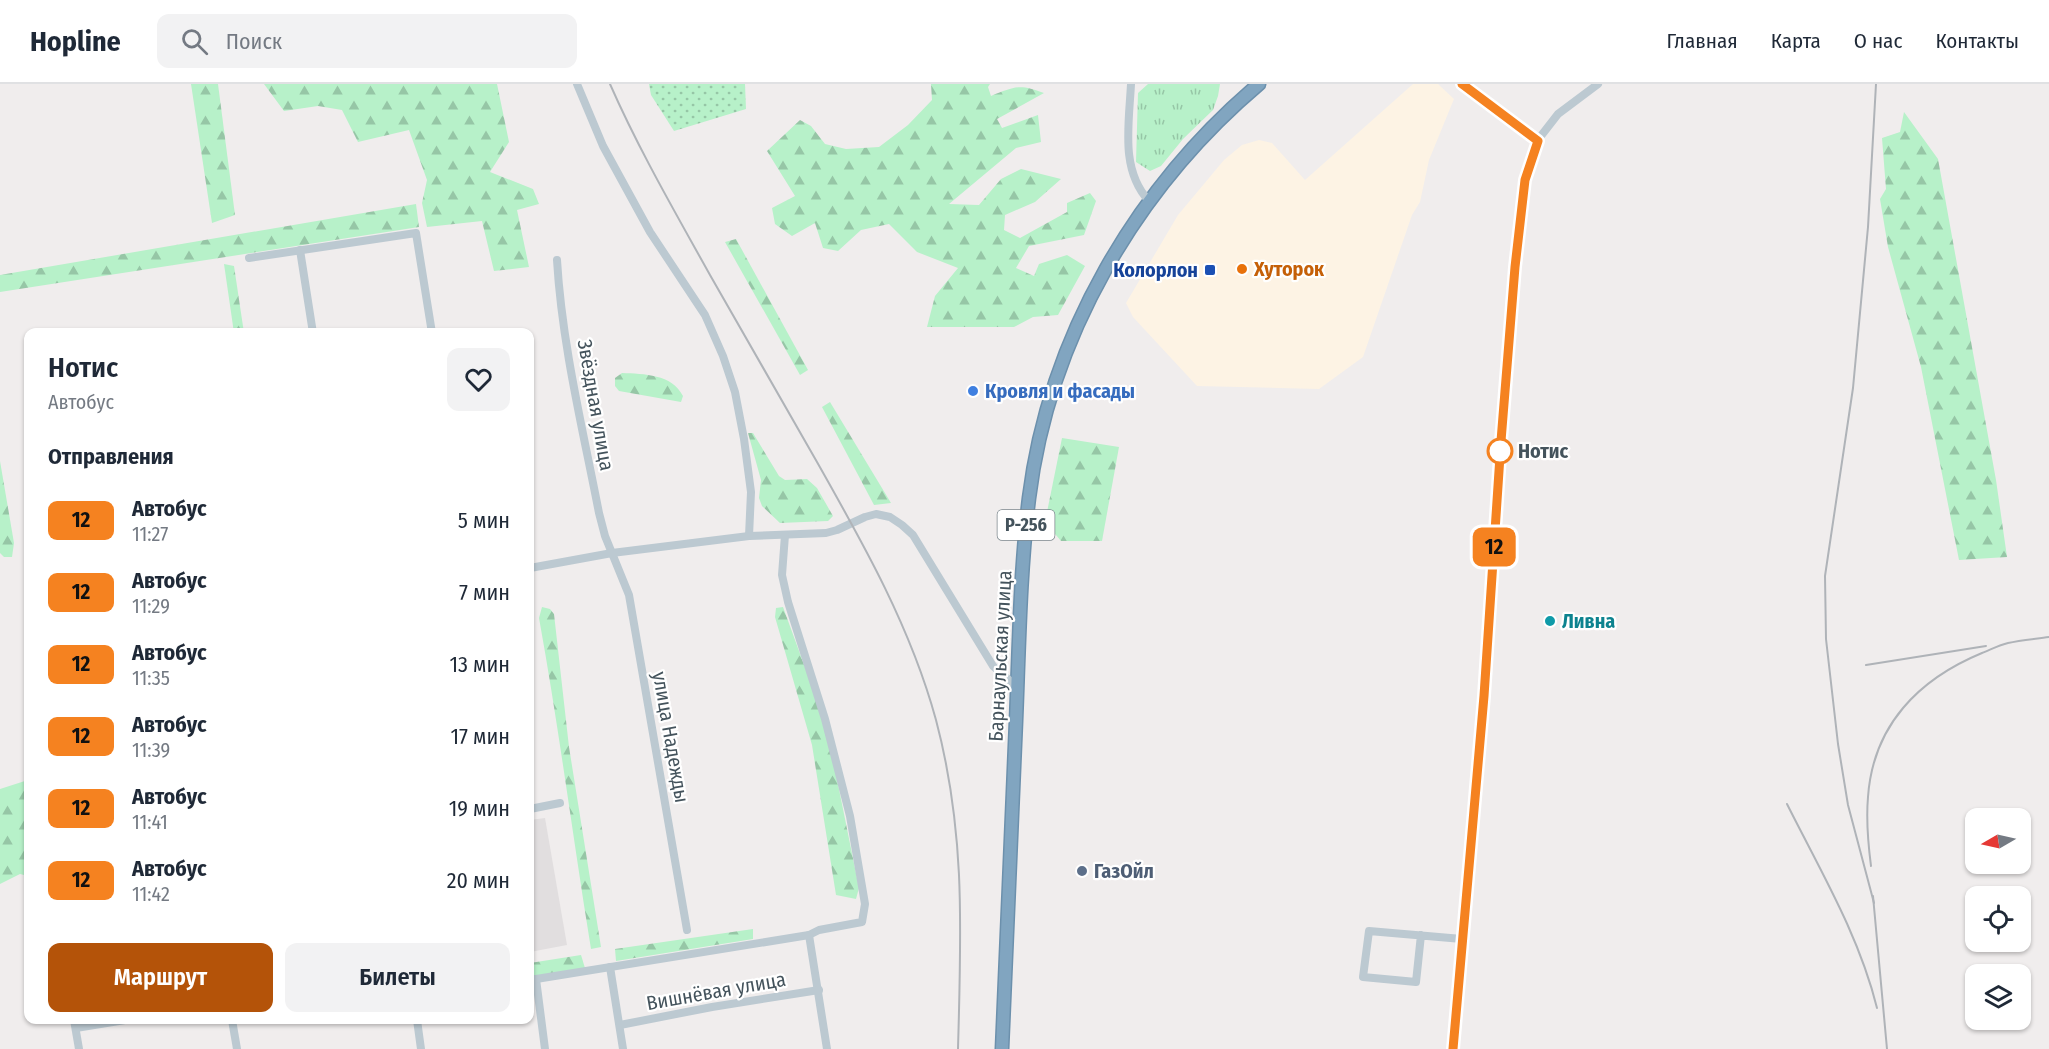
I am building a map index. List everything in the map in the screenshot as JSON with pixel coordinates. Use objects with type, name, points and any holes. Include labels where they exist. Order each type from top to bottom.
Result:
[{"type":"highway","name":"Барнаульская улица","points":[[1002,1049],[1022,584],[1029,497],[1043,421],[1060,367],[1088,304],[1115,253],[1149,201],[1188,152],[1224,115],[1259,84]]},
{"type":"street","points":[[577,84],[603,146],[650,232],[705,315],[723,356],[735,392],[744,439],[751,492],[749,536]]},
{"type":"street","points":[[1131,84],[1129,155],[1138,190],[1149,201]]},
{"type":"street","points":[[1453,1049],[1484,696],[1501,441],[1525,180],[1538,141],[1558,114],[1598,84]]},
{"type":"street","points":[[249,258],[416,233],[431,328]]},
{"type":"street","points":[[300,250],[312,328]]},
{"type":"street","name":"Звёздная улица","points":[[557,260],[559,290],[584,434],[599,513],[612,553]]},
{"type":"street","points":[[534,567],[612,553],[749,536],[826,533],[876,514],[890,517],[913,535],[993,666],[1017,687]]},
{"type":"street","points":[[534,980],[809,935],[819,930],[862,922],[865,904],[850,816],[825,719],[788,602],[782,575],[785,535]]},
{"type":"street","name":"улица Надежды","points":[[612,553],[630,595],[687,930]]},
{"type":"street","points":[[534,808],[560,803]]},
{"type":"street","points":[[1421,935],[1416,982],[1363,977],[1369,931],[1421,935],[1462,939]]},
{"type":"street","points":[[809,935],[827,1049]]},
{"type":"street","points":[[610,967],[623,1049]]},
{"type":"street","points":[[534,986],[545,1049]]},
{"type":"street","name":"Вишнёвая улица","points":[[620,1025],[819,990]]},
{"type":"street","points":[[75,1024],[79,1049]]},
{"type":"street","points":[[233,1024],[237,1049]]},
{"type":"street","points":[[417,1024],[420,1049]]},
{"type":"shaded area","points":[[1413,84],[1438,84],[1454,99],[1429,160],[1420,202],[1412,215],[1363,357],[1319,389],[1197,386],[1133,317],[1126,303],[1178,215],[1224,160],[1242,145],[1259,140],[1272,143],[1305,180]]},
{"type":"shaded area","points":[[545,818],[567,945],[534,951],[534,819]]},
{"type":"green space","points":[[191,84],[218,84],[235,215],[212,223]]},
{"type":"green space","points":[[264,84],[497,84],[509,142],[490,172],[533,189],[539,204],[517,210],[529,267],[494,271],[482,221],[427,227],[422,203],[427,180],[409,130],[358,142],[342,110],[318,106],[284,111]]},
{"type":"green space","points":[[649,84],[745,84],[746,109],[674,131],[651,95]]},
{"type":"green space","points":[[931,84],[990,84],[988,87],[991,96],[1018,87],[1044,93],[997,119],[1002,128],[1038,115],[1041,142],[1016,148],[949,204],[979,205],[1001,179],[1021,169],[1061,179],[1035,202],[1005,215],[1004,230],[1020,238],[1067,212],[1067,203],[1090,193],[1096,201],[1084,235],[1029,246],[1016,268],[1034,276],[1039,264],[1067,255],[1085,266],[1058,315],[1033,317],[1014,327],[927,327],[935,296],[958,268],[917,252],[889,224],[861,230],[838,251],[823,248],[815,223],[792,236],[775,224],[772,208],[795,196],[767,151],[800,120],[811,126],[825,144],[846,149],[879,147],[908,125],[932,100]]},
{"type":"green space","points":[[1148,84],[1220,84],[1213,110],[1183,139],[1161,166],[1150,171],[1136,162],[1138,93]]},
{"type":"green space","points":[[1904,112],[1938,159],[1996,480],[2007,557],[1959,560],[1921,367],[1888,247],[1880,199],[1886,189],[1882,138],[1900,132]]},
{"type":"green space","points":[[416,204],[419,227],[0,292],[0,275]]},
{"type":"green space","points":[[736,239],[808,370],[800,375],[725,242]]},
{"type":"green space","points":[[224,264],[234,266],[243,328],[233,328]]},
{"type":"green space","points":[[622,373],[665,379],[672,383],[683,396],[681,402],[619,391],[615,386],[615,378]]},
{"type":"green space","points":[[830,402],[891,503],[874,505],[822,407]]},
{"type":"green space","points":[[748,433],[753,433],[779,476],[785,480],[807,479],[817,488],[833,516],[828,521],[780,523],[762,506],[759,498],[761,480]]},
{"type":"green space","points":[[1062,438],[1119,447],[1102,541],[1061,541],[1045,522]]},
{"type":"green space","points":[[0,461],[14,543],[12,557],[4,557],[0,553]]},
{"type":"green space","points":[[542,607],[550,609],[554,614],[569,747],[601,947],[591,949],[539,618]]},
{"type":"green space","points":[[783,607],[826,725],[859,888],[856,899],[836,895],[812,745],[775,617],[776,608]]},
{"type":"green space","points":[[24,781],[24,875],[20,874],[0,884],[0,789]]},
{"type":"green space","points":[[753,929],[753,939],[616,961],[615,949]]},
{"type":"green space","points":[[581,955],[585,968],[534,976],[534,962]]},
{"type":"railway","points":[[610,84],[671,204],[869,556],[900,620],[926,686],[946,762],[957,843],[960,924],[958,1049]]},
{"type":"railway","points":[[1874,903],[1848,805],[1838,744],[1826,639],[1825,576],[1853,388],[1868,227],[1876,84]]},
{"type":"railway","points":[[1871,866],[1867,814],[1872,771],[1879,748],[1903,708],[1938,676],[1959,664],[2005,644],[2049,637]]},
{"type":"railway","points":[[1866,665],[1986,646]]},
{"type":"railway","points":[[1787,804],[1849,929],[1877,1008]]},
{"type":"railway","points":[[1873,896],[1887,1049]]},
{"type":"bus line","name":"12","points":[[1453,1049],[1484,696],[1515,267],[1525,180],[1538,141],[1462,84]]},
{"type":"place","name":"Хуторок","points":[[1242,269]]},
{"type":"place","name":"Колорлон","points":[[1210,270]]},
{"type":"place","name":"Кровля и фасады","points":[[973,391]]},
{"type":"place","name":"Нотис","points":[[1500,451]]},
{"type":"place","name":"Ливна","points":[[1550,621]]},
{"type":"place","name":"ГазОйл","points":[[1082,871]]}]
